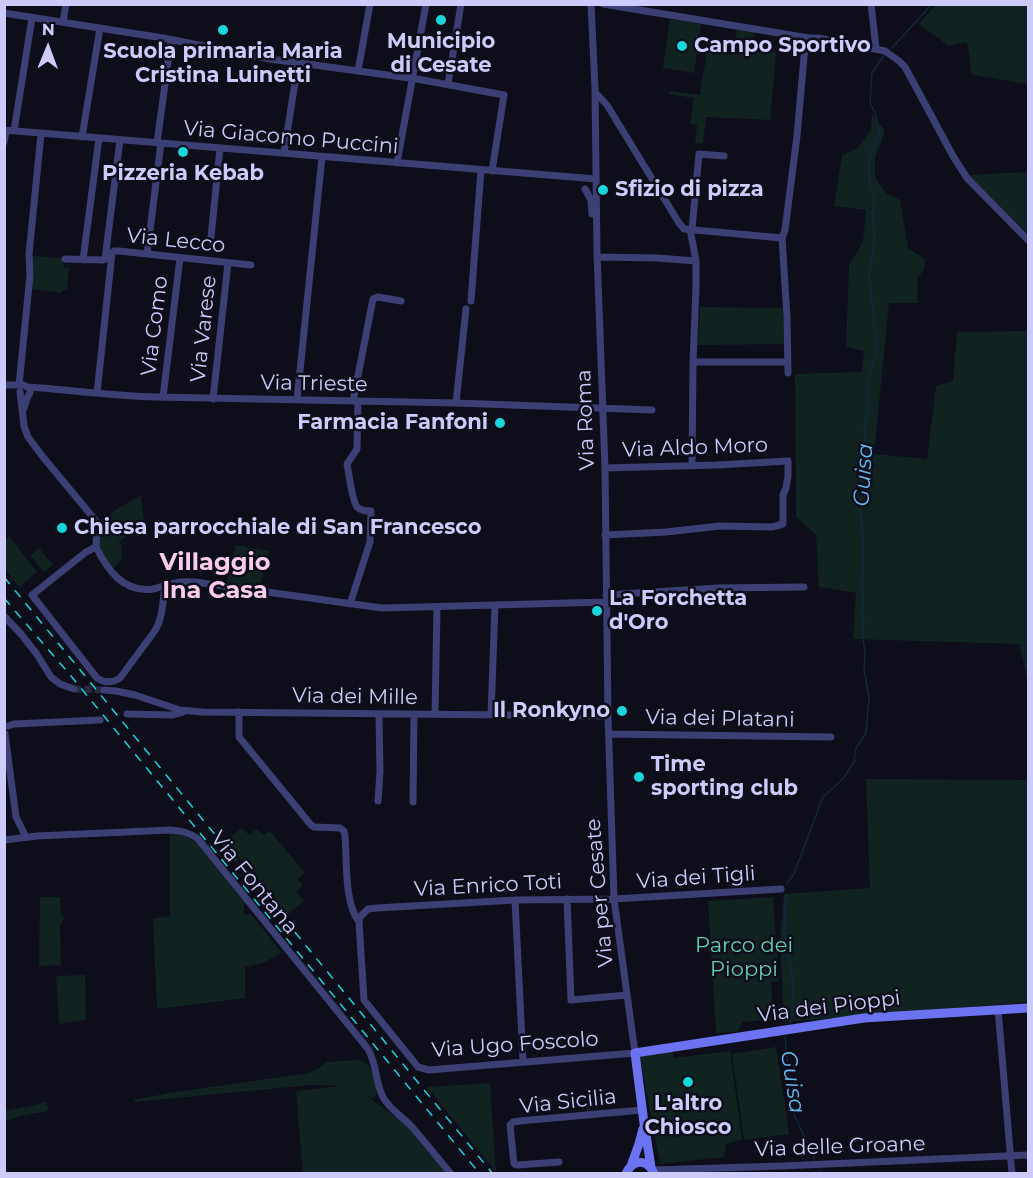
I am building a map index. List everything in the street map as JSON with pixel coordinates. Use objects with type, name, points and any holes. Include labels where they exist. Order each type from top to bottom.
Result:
[{"type":"street","points":[[63,22],[66,4]]},
{"type":"street","points":[[358,71],[370,4]]},
{"type":"street","points":[[397,163],[426,4]]},
{"type":"street","points":[[448,84],[461,4]]},
{"type":"street","points":[[603,4],[814,37],[885,51],[905,68],[967,178],[1029,240]]},
{"type":"street","points":[[871,4],[876,48]]},
{"type":"street","name":"Via Roma","points":[[592,6],[597,257],[603,396],[607,660]]},
{"type":"street","points":[[4,13],[171,40],[262,58],[414,78],[504,95],[492,171]]},
{"type":"street","points":[[14,131],[32,18]]},
{"type":"street","points":[[82,137],[100,28]]},
{"type":"street","points":[[788,373],[782,238],[797,136],[805,46],[809,38]]},
{"type":"street","points":[[147,254],[171,40]]},
{"type":"street","points":[[284,153],[298,63]]},
{"type":"street","points":[[595,92],[607,105],[685,230],[782,238]]},
{"type":"street","points":[[4,142],[5,131]]},
{"type":"street","name":"Via Giacomo Puccini","points":[[5,131],[596,179]]},
{"type":"street","points":[[41,134],[29,254],[30,274],[15,387],[24,426],[31,442],[96,521],[96,548],[101,558],[112,573],[130,587],[144,589],[179,582],[207,583],[382,608],[495,605],[718,588],[804,587]]},
{"type":"street","points":[[84,260],[99,138]]},
{"type":"street","points":[[105,259],[120,140]]},
{"type":"street","points":[[211,237],[220,148]]},
{"type":"street","points":[[692,466],[696,261],[691,229],[699,154],[724,156]]},
{"type":"street","points":[[297,400],[322,157]]},
{"type":"street","points":[[471,301],[481,170]]},
{"type":"street","points":[[574,177],[591,200],[592,215],[597,220]]},
{"type":"street","points":[[585,189],[596,196]]},
{"type":"street","name":"Via Lecco","points":[[65,259],[105,259],[119,251],[251,265]]},
{"type":"street","points":[[97,393],[112,253]]},
{"type":"street","points":[[597,257],[696,261]]},
{"type":"street","name":"Via Como","points":[[163,398],[180,258]]},
{"type":"street","name":"Via Varese","points":[[213,399],[228,263]]},
{"type":"street","points":[[350,604],[370,542],[371,511],[358,508],[346,464],[357,449],[356,401],[373,299],[378,297],[401,301]]},
{"type":"street","points":[[456,403],[465,309]]},
{"type":"street","points":[[693,362],[788,362]]},
{"type":"street","name":"Via Trieste","points":[[15,387],[29,392],[40,387],[115,396],[163,398],[456,403],[652,410]]},
{"type":"street","points":[[23,415],[29,392]]},
{"type":"street","points":[[589,408],[603,396]]},
{"type":"street","name":"Via Aldo Moro","points":[[604,468],[788,461],[788,476],[783,495],[783,524],[720,526],[605,535]]},
{"type":"street","points":[[96,548],[86,552],[32,595],[97,678],[102,681],[111,682],[120,678],[158,626],[165,585]]},
{"type":"street","points":[[491,715],[495,605]]},
{"type":"street","points":[[435,714],[437,607]]},
{"type":"street","points":[[5,619],[21,634],[51,677],[60,684],[74,689]]},
{"type":"street","name":"Via per Cesate","points":[[607,660],[614,899],[642,1110],[653,1170]]},
{"type":"street","name":"Via dei Mille","points":[[104,690],[135,695],[185,711],[608,716]]},
{"type":"street","points":[[127,714],[172,715],[185,711]]},
{"type":"street","name":"Via Ugo Foscolo","points":[[239,712],[239,737],[306,820],[314,826],[340,828],[344,831],[349,898],[359,922],[364,1000],[418,1067],[429,1070],[635,1053]]},
{"type":"street","points":[[378,801],[379,714]]},
{"type":"street","points":[[412,802],[414,714]]},
{"type":"street","points":[[26,837],[16,817],[5,734],[8,730],[6,724],[100,720]]},
{"type":"street","name":"Via dei Platani","points":[[609,734],[831,737]]},
{"type":"street","name":"Via Fontana","points":[[4,840],[170,830],[186,831],[192,834],[371,1054],[381,1092],[388,1104],[451,1173]]},
{"type":"street","name":"Via dei Tigli","points":[[614,899],[781,889]]},
{"type":"street","points":[[567,899],[571,1000],[627,995]]},
{"type":"street","name":"Via Enrico Toti","points":[[365,912],[372,908],[515,900],[614,899]]},
{"type":"street","points":[[515,900],[523,1061]]},
{"type":"street","points":[[351,907],[365,912],[359,922]]},
{"type":"street","name":"Via dei Pioppi","points":[[635,1053],[837,1021],[1029,1008]]},
{"type":"street","points":[[998,1009],[1012,1173]]},
{"type":"street","name":"Via Sicilia","points":[[559,1162],[517,1166],[514,1164],[510,1125],[520,1121],[642,1110]]},
{"type":"street","name":"Via per Cesate","points":[[629,1170],[644,1123]]},
{"type":"street","name":"Via delle Groane","points":[[653,1170],[773,1170],[1029,1155]]},
{"type":"street","points":[[629,1170],[639,1162],[648,1164],[653,1170]]},
{"type":"green space","points":[[936,4],[1028,5],[1028,84],[972,75],[967,42],[949,46],[919,24]]},
{"type":"green space","name":"Campo Sportivo","points":[[670,19],[701,24],[694,73],[663,68]]},
{"type":"green space","points":[[737,29],[754,31],[751,47],[776,52],[770,120],[706,117],[703,144],[695,143],[697,125],[690,124],[694,98],[669,94],[670,91],[700,95],[707,51],[732,55]]},
{"type":"green space","points":[[872,114],[884,129],[875,157],[875,177],[886,193],[900,200],[908,248],[925,259],[924,270],[917,278],[918,303],[889,303],[874,454],[927,459],[936,386],[953,381],[957,332],[1028,331],[1028,684],[1020,644],[853,639],[856,593],[819,587],[816,535],[796,517],[795,374],[862,372],[864,351],[846,347],[849,265],[863,242],[866,210],[834,206],[842,155],[858,148],[871,129]]},
{"type":"green space","points":[[1028,172],[1028,234],[969,175]]},
{"type":"green space","points":[[31,256],[63,258],[64,268],[69,268],[67,290],[63,290],[62,293],[32,289]]},
{"type":"green space","points":[[700,307],[783,308],[784,344],[698,345]]},
{"type":"green space","points":[[141,495],[145,529],[119,542],[122,559],[112,569],[98,550],[98,524],[117,509]]},
{"type":"green space","points":[[9,536],[37,572],[19,587],[5,569],[5,540]]},
{"type":"green space","points":[[236,545],[269,551],[259,591],[225,586]]},
{"type":"green space","points":[[39,548],[53,565],[44,572],[30,556]]},
{"type":"green space","points":[[866,779],[1028,780],[1028,1002],[784,1022],[780,941],[784,894],[870,888]]},
{"type":"green space","points":[[242,828],[249,835],[257,829],[263,835],[270,831],[305,873],[298,879],[303,885],[296,892],[304,901],[287,915],[226,841]]},
{"type":"green space","points":[[170,833],[185,836],[198,845],[244,902],[244,915],[252,915],[281,952],[264,962],[245,967],[245,998],[157,1008],[153,918],[170,917]]},
{"type":"green space","points":[[40,897],[60,897],[61,914],[65,918],[60,924],[61,965],[39,966]]},
{"type":"green space","name":"Parco dei Pioppi","points":[[773,897],[779,981],[771,982],[773,1020],[743,1022],[737,1032],[716,1033],[708,901]]},
{"type":"green space","points":[[85,975],[86,1020],[59,1024],[56,976]]},
{"type":"green space","points":[[776,1047],[789,1134],[744,1140],[732,1054]]},
{"type":"green space","points":[[672,1051],[674,1058],[730,1051],[742,1139],[726,1144],[724,1157],[660,1164],[640,1057]]},
{"type":"green space","points":[[358,1060],[368,1064],[377,1090],[374,1099],[364,1094],[405,1124],[447,1173],[303,1173],[296,1091],[339,1086],[310,1085],[134,1102],[134,1100],[169,1093],[309,1073],[327,1062]]},
{"type":"green space","points":[[490,1083],[496,1172],[427,1087]]},
{"type":"green space","points":[[46,1101],[49,1111],[5,1121],[5,1111]]},
{"type":"waterway","name":"Guisa","points":[[892,48],[932,4]]},
{"type":"waterway","name":"Guisa","points":[[787,883],[794,874],[823,797],[843,779],[854,762],[856,748],[866,733],[869,697],[864,670],[862,608],[864,600],[861,584],[863,545],[860,498],[866,455],[864,430],[869,408],[867,394],[871,368],[877,350],[869,275],[875,240],[874,193],[870,186],[869,156],[880,133],[870,103],[872,73],[884,55]]},
{"type":"waterway","name":"Guisa","points":[[786,895],[784,930],[792,974],[793,1004],[790,1025]]},
{"type":"waterway","name":"Guisa","points":[[785,1037],[793,1112],[815,1160]]},
{"type":"tunnel","points":[[74,689],[104,690]]},
{"type":"railway","points":[[4,577],[493,1174]]},
{"type":"railway","points":[[4,598],[71,676],[480,1174]]},
{"type":"place","name":"Municipio di Cesate","points":[[441,20]]},
{"type":"place","name":"Scuola primaria Maria Cristina Luinetti","points":[[223,30]]},
{"type":"place","name":"Campo Sportivo","points":[[682,46]]},
{"type":"place","name":"Pizzeria Kebab","points":[[183,152]]},
{"type":"place","name":"Sfizio di pizza","points":[[603,190]]},
{"type":"place","name":"Farmacia Fanfoni","points":[[500,423]]},
{"type":"place","name":"Chiesa parrocchiale di San Francesco","points":[[62,528]]},
{"type":"place","name":"La Forchetta d'Oro","points":[[597,611]]},
{"type":"place","name":"Il Ronkyno","points":[[622,711]]},
{"type":"place","name":"Time sporting club","points":[[639,777]]},
{"type":"place","name":"L'altro Chiosco","points":[[688,1082]]},
{"type":"district","name":"Villaggio Ina Casa","points":[[215,577]]}]
